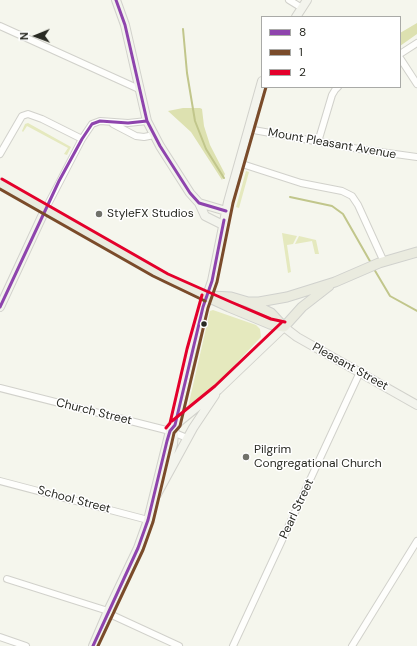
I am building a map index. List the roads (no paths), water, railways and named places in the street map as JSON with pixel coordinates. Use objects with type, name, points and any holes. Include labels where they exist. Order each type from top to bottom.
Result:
[{"type":"main road","points":[[116,0],[125,24],[147,121],[154,135],[199,203],[205,216],[223,225]]},
{"type":"main road","points":[[297,16],[306,0]]},
{"type":"main road","points":[[93,646],[138,548],[148,520],[166,447],[173,430],[192,350],[212,281],[226,211],[261,84]]},
{"type":"main road","points":[[0,183],[154,272],[229,307],[270,324],[284,327]]},
{"type":"main road","points":[[199,203],[226,211]]},
{"type":"main road","points":[[0,308],[45,210]]},
{"type":"main road","points":[[248,302],[259,302],[287,297],[335,282],[382,262],[417,252]]},
{"type":"main road","points":[[173,430],[218,390],[284,327],[302,307],[335,282]]},
{"type":"main road","points":[[207,296],[230,297],[248,302],[271,313],[284,327]]},
{"type":"main road","name":"Pleasant Street","points":[[284,327],[297,337],[417,405]]},
{"type":"main road","points":[[154,498],[162,487],[187,438],[218,390]]},
{"type":"street","points":[[288,0],[302,8]]},
{"type":"street","points":[[0,26],[139,89]]},
{"type":"street","points":[[401,53],[417,43]]},
{"type":"street","points":[[401,60],[417,84]]},
{"type":"street","points":[[318,142],[332,95],[337,88]]},
{"type":"street","points":[[0,154],[22,116],[28,114],[82,138]]},
{"type":"street","points":[[45,210],[82,138],[92,124],[100,121],[128,123],[147,121]]},
{"type":"street","points":[[110,122],[136,136],[144,137],[154,135]]},
{"type":"street","name":"Mount Pleasant Avenue","points":[[248,129],[359,150],[417,157]]},
{"type":"street","points":[[239,163],[301,183],[342,191],[352,196],[358,205],[382,262]]},
{"type":"street","name":"Pearl Street","points":[[233,646],[360,372]]},
{"type":"street","name":"Church Street","points":[[0,388],[173,430],[187,438]]},
{"type":"street","name":"School Street","points":[[0,481],[74,499],[148,520]]},
{"type":"street","points":[[352,646],[417,541]]},
{"type":"street","points":[[7,579],[108,611],[114,616],[179,646]]},
{"type":"street","points":[[0,637],[26,646]]},
{"type":"waterway","points":[[183,29],[187,73],[195,121],[206,149],[224,178]]},
{"type":"waterway","points":[[290,197],[332,206],[343,214],[371,263]]},
{"type":"waterway","points":[[374,269],[390,296],[417,311]]},
{"type":"place","name":"StyleFX Studios","points":[[99,214]]},
{"type":"place","name":"Pilgrim Congregational Church","points":[[246,457]]}]
